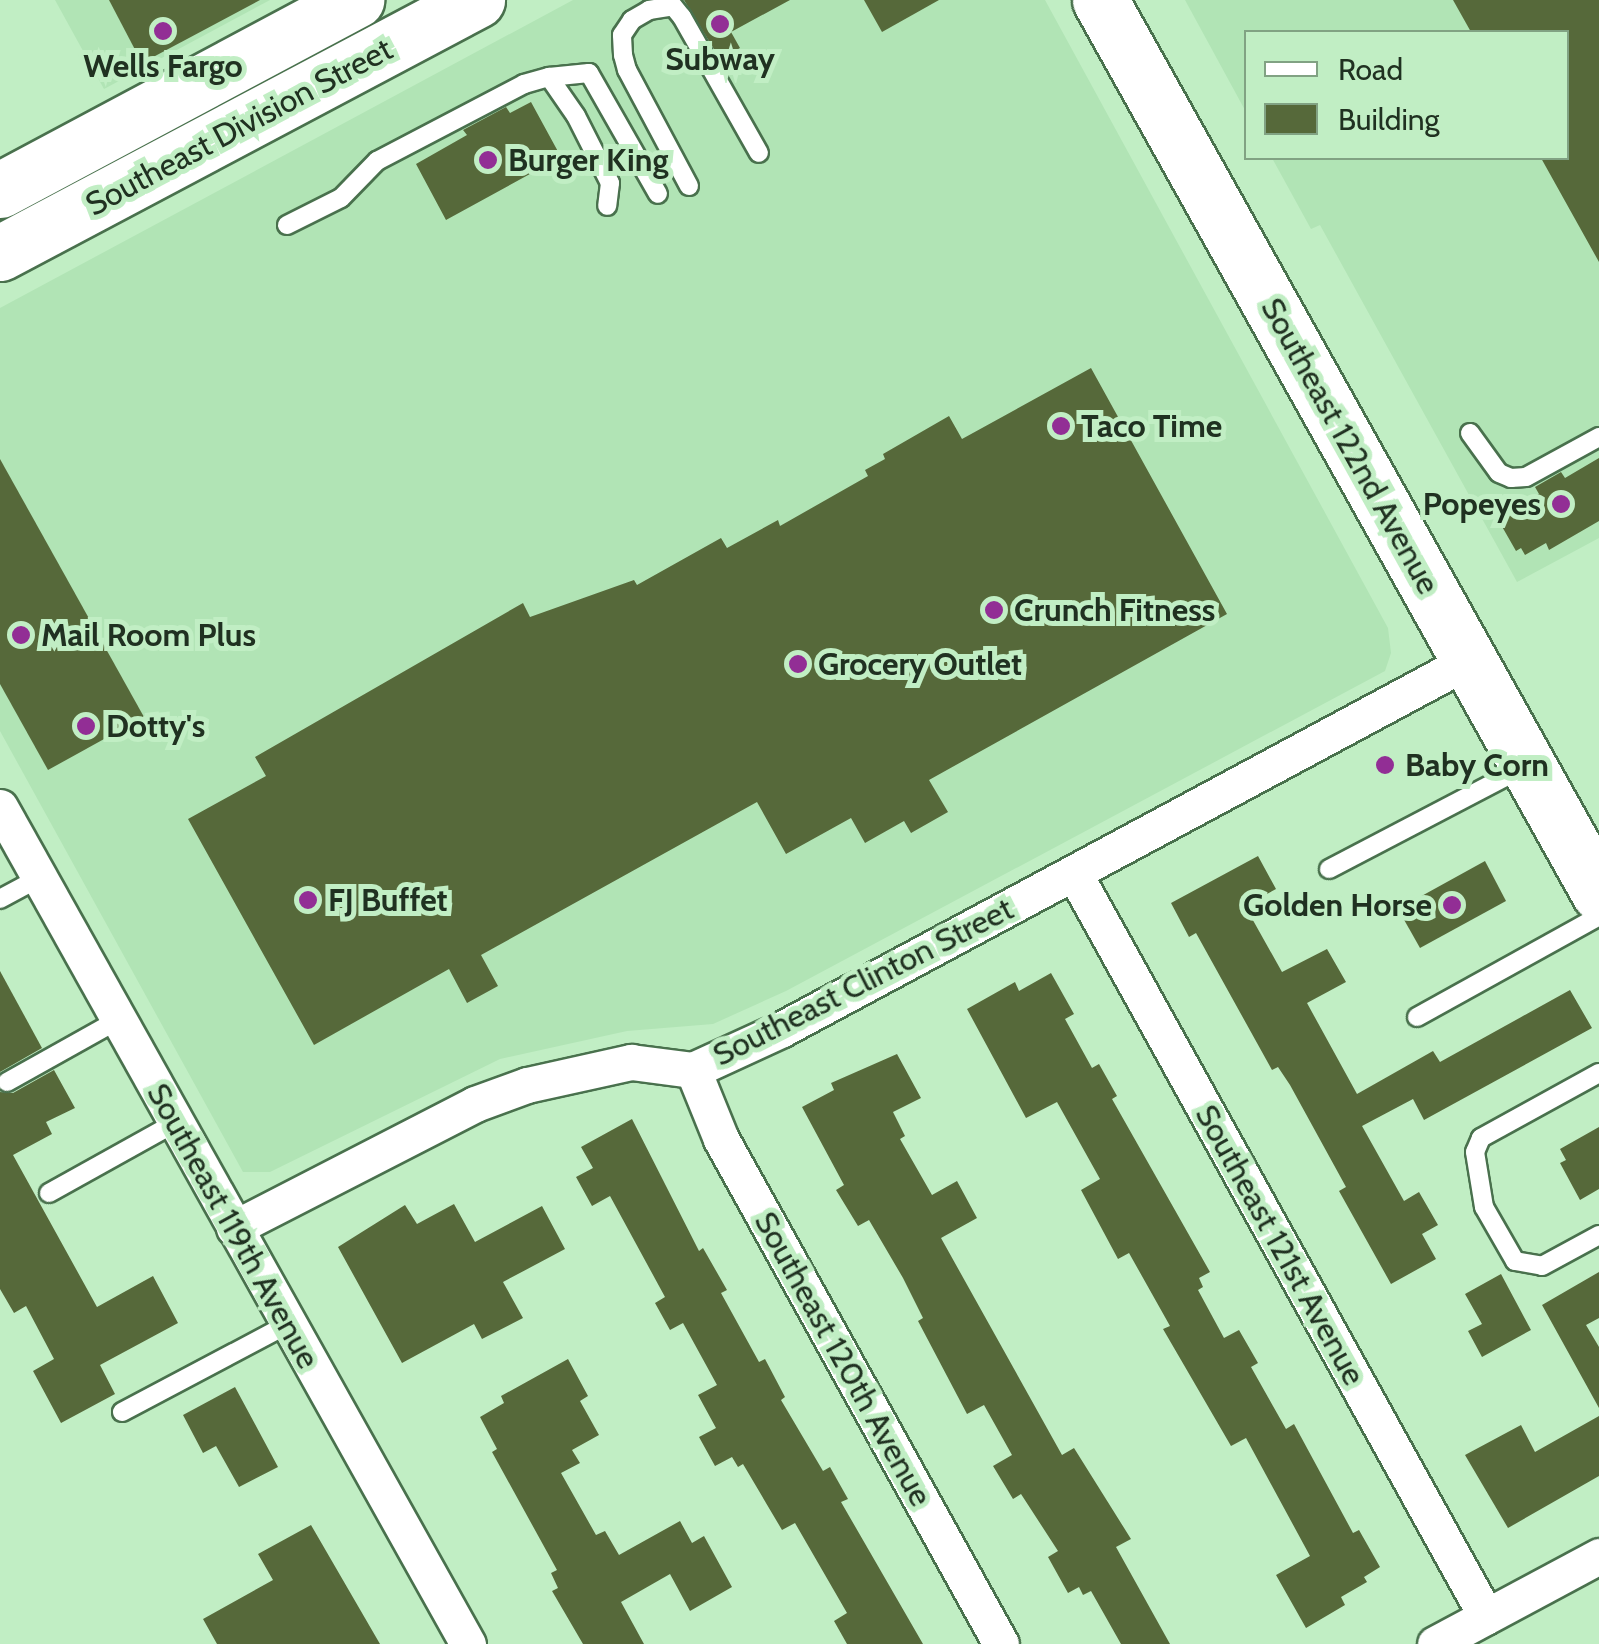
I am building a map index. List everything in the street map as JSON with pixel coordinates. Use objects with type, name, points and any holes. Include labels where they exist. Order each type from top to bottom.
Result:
[{"type":"main road","name":"Southeast Division Street","points":[[0,190],[356,0]]},
{"type":"main road","name":"Southeast Division Street","points":[[0,253],[477,0]]},
{"type":"main road","name":"Southeast 122nd Avenue","points":[[1100,0],[1599,893]]},
{"type":"street","name":"Southeast Clinton Street","points":[[234,1228],[475,1104],[526,1085],[631,1062],[692,1070],[782,1029],[1470,660]]},
{"type":"street","name":"Southeast 119th Avenue","points":[[0,807],[468,1644]]},
{"type":"street","name":"Southeast 121st Avenue","points":[[1074,873],[1486,1616]]},
{"type":"street","name":"Southeast 120th Avenue","points":[[692,1070],[720,1139],[1001,1644]]},
{"type":"street","points":[[1435,1644],[1599,1556]]},
{"type":"lane","points":[[689,186],[632,82],[623,55],[622,35],[632,20],[648,10],[673,6],[682,16],[759,153]]},
{"type":"lane","points":[[287,225],[341,198],[377,161],[524,84],[589,73],[658,194]]},
{"type":"lane","points":[[549,77],[576,116],[610,183],[606,206]]},
{"type":"lane","points":[[1470,433],[1499,473],[1511,478],[1526,477],[1599,437]]},
{"type":"lane","points":[[1329,869],[1530,764]]},
{"type":"lane","points":[[0,899],[39,878]]},
{"type":"lane","points":[[1417,1017],[1599,916]]},
{"type":"lane","points":[[7,1082],[118,1020]]},
{"type":"lane","points":[[1599,1073],[1481,1138],[1475,1152],[1484,1207],[1515,1261],[1542,1266],[1599,1235]]},
{"type":"lane","points":[[49,1193],[175,1122]]},
{"type":"lane","points":[[122,1412],[288,1324]]},
{"type":"shaded area","points":[[55,0],[270,0],[104,89]]},
{"type":"shaded area","points":[[573,0],[1045,0],[1388,628],[1391,653],[1385,671],[786,991],[713,1024],[627,1031],[500,1059],[270,1172],[243,1172],[0,731],[0,308]]},
{"type":"shaded area","points":[[1185,0],[1599,0],[1599,538],[1517,582],[1320,225],[1311,229],[1273,160],[1569,160],[1569,30],[1244,30],[1244,108]]},
{"type":"building","name":"Wells Fargo","points":[[109,0],[260,0],[142,63]]},
{"type":"building","name":"Subway","points":[[684,0],[790,0],[731,32],[740,48],[720,59]]},
{"type":"building","points":[[864,0],[939,0],[882,32]]},
{"type":"building","points":[[1453,0],[1599,0],[1599,262],[1542,160],[1569,160],[1569,30],[1470,30]]},
{"type":"building","name":"Burger King","points":[[531,102],[561,157],[446,220],[416,164],[467,135],[463,130],[506,107],[510,113]]},
{"type":"building","points":[[1091,368],[1227,614],[929,780],[948,812],[911,833],[904,821],[865,843],[851,818],[786,854],[757,802],[481,955],[498,986],[467,1003],[449,969],[314,1045],[188,819],[266,776],[255,757],[523,603],[530,617],[634,580],[637,585],[721,538],[727,548],[778,520],[780,526],[868,476],[865,470],[885,459],[883,454],[949,416],[962,439]]},
{"type":"building","name":"Popeyes","points":[[1599,458],[1599,521],[1549,550],[1546,543],[1525,555],[1521,548],[1516,551],[1500,523],[1508,519],[1505,513],[1539,494],[1535,487],[1561,472],[1565,478]]},
{"type":"building","points":[[0,459],[144,717],[48,770],[0,684]]},
{"type":"building","points":[[1258,856],[1276,889],[1245,906],[1282,972],[1327,949],[1346,982],[1307,1003],[1357,1094],[1433,1051],[1440,1062],[1570,990],[1592,1028],[1424,1120],[1413,1099],[1362,1126],[1404,1201],[1419,1192],[1438,1225],[1422,1234],[1436,1259],[1391,1284],[1339,1191],[1346,1187],[1290,1085],[1278,1067],[1272,1070],[1196,933],[1189,937],[1171,903]]},
{"type":"building","name":"Golden Horse","points":[[1485,861],[1506,901],[1420,948],[1398,909]]},
{"type":"building","points":[[0,971],[42,1048],[0,1072]]},
{"type":"building","points":[[1051,973],[1074,1014],[1065,1019],[1092,1068],[1099,1064],[1117,1096],[1112,1099],[1210,1272],[1199,1278],[1203,1287],[1198,1290],[1224,1338],[1239,1330],[1258,1363],[1251,1367],[1286,1429],[1294,1424],[1353,1533],[1359,1530],[1380,1567],[1364,1577],[1367,1582],[1341,1597],[1345,1605],[1306,1628],[1276,1575],[1310,1556],[1246,1438],[1231,1446],[1163,1329],[1170,1326],[1129,1253],[1118,1259],[1081,1190],[1100,1179],[1057,1102],[1026,1118],[967,1009],[1015,982],[1019,991]]},
{"type":"building","points":[[897,1054],[921,1098],[893,1112],[905,1136],[900,1139],[932,1195],[957,1181],[977,1218],[941,1238],[1062,1455],[1074,1448],[1131,1539],[1116,1547],[1170,1644],[1121,1644],[1091,1591],[1083,1595],[1079,1587],[1068,1593],[1048,1557],[1058,1551],[1021,1494],[1013,1499],[993,1466],[1012,1455],[984,1405],[967,1414],[918,1321],[923,1318],[903,1278],[869,1220],[858,1226],[836,1190],[844,1185],[802,1107],[834,1090],[831,1083]]},
{"type":"building","points":[[54,1070],[75,1108],[46,1122],[52,1134],[13,1155],[97,1307],[153,1276],[178,1323],[100,1365],[115,1394],[61,1423],[33,1371],[54,1359],[26,1306],[14,1313],[0,1289],[0,1092],[13,1093]]},
{"type":"building","points":[[632,1119],[699,1251],[703,1248],[727,1290],[721,1293],[759,1362],[765,1359],[785,1397],[781,1400],[823,1471],[830,1467],[848,1499],[841,1502],[923,1644],[847,1644],[834,1621],[847,1613],[795,1523],[782,1530],[743,1464],[738,1467],[732,1457],[715,1466],[699,1437],[716,1428],[698,1395],[717,1385],[683,1323],[670,1330],[655,1303],[665,1297],[610,1196],[592,1206],[576,1177],[593,1168],[581,1147]]},
{"type":"building","points":[[1599,1127],[1599,1189],[1580,1200],[1560,1163],[1566,1160],[1560,1149]]},
{"type":"building","points":[[454,1204],[475,1242],[542,1206],[565,1249],[503,1282],[523,1318],[482,1339],[474,1324],[402,1363],[338,1247],[405,1205],[417,1224]]},
{"type":"building","points":[[1599,1272],[1599,1318],[1586,1325],[1599,1347],[1599,1408],[1542,1305]]},
{"type":"building","points":[[1501,1274],[1531,1330],[1482,1357],[1468,1331],[1482,1324],[1465,1294]]},
{"type":"building","points":[[568,1359],[588,1396],[580,1401],[599,1435],[572,1450],[580,1463],[561,1473],[596,1535],[605,1531],[619,1555],[680,1521],[692,1543],[704,1536],[732,1587],[690,1611],[670,1574],[621,1602],[644,1644],[583,1644],[552,1591],[558,1588],[551,1573],[557,1570],[492,1452],[497,1449],[480,1417],[504,1403],[501,1396]]},
{"type":"building","points":[[235,1387],[278,1467],[239,1487],[216,1446],[203,1453],[183,1415]]},
{"type":"building","points":[[1599,1416],[1599,1476],[1508,1528],[1465,1455],[1521,1425],[1535,1452]]},
{"type":"building","points":[[311,1525],[380,1644],[217,1644],[203,1619],[273,1580],[258,1554]]},
{"type":"place","name":"Subway","points":[[720,24]]},
{"type":"place","name":"Wells Fargo","points":[[163,31]]},
{"type":"place","name":"Burger King","points":[[488,160]]},
{"type":"place","name":"Taco Time","points":[[1061,426]]},
{"type":"place","name":"Popeyes","points":[[1561,504]]},
{"type":"place","name":"Crunch Fitness","points":[[994,610]]},
{"type":"place","name":"Mail Room Plus","points":[[21,635]]},
{"type":"place","name":"Grocery Outlet","points":[[798,664]]},
{"type":"place","name":"Dotty's","points":[[86,726]]},
{"type":"place","name":"Baby Corn","points":[[1385,765]]},
{"type":"place","name":"FJ Buffet","points":[[308,900]]},
{"type":"place","name":"Golden Horse","points":[[1452,905]]}]
